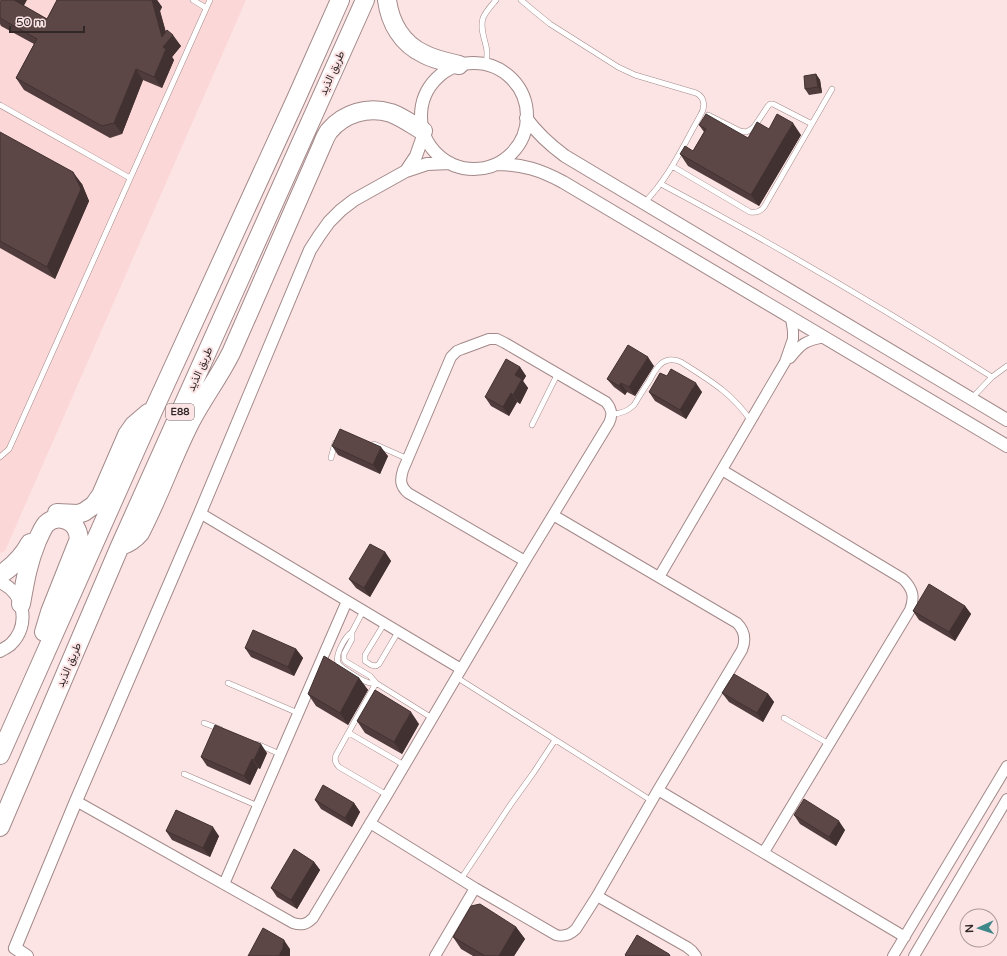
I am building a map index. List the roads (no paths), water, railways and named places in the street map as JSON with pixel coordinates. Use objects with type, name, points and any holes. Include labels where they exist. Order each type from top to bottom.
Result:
[{"type":"highway","name":"طريق الذيد","points":[[0,754],[154,409],[340,0]]},
{"type":"highway","name":"طريق الذيد","points":[[0,827],[120,546],[365,0]]},
{"type":"highway","points":[[387,0],[393,22],[400,36],[411,46],[417,51],[431,57],[459,65]]},
{"type":"highway","points":[[120,546],[132,541],[140,533],[191,422],[205,396],[225,366],[328,132],[338,122],[350,115],[363,111],[378,110],[391,114],[424,132]]},
{"type":"highway","points":[[0,575],[12,566],[28,548],[44,519],[59,513],[78,514],[94,505],[98,500],[127,435],[143,416],[154,409]]},
{"type":"highway","points":[[21,604],[28,564],[45,525],[56,518],[70,521],[75,526],[79,539],[50,612],[42,645],[41,662]]},
{"type":"street","points":[[473,63],[486,65],[501,71],[508,76],[518,88],[525,102],[525,126],[520,142],[510,154],[497,164],[489,167],[474,169],[458,166],[450,163],[437,154],[427,141],[421,114],[424,98],[438,77],[444,72],[459,65],[473,63]]},
{"type":"street","points":[[526,118],[548,143],[565,156],[1007,420]]},
{"type":"street","points":[[406,171],[416,156],[424,132]]},
{"type":"street","points":[[28,956],[15,948],[310,250],[318,236],[333,218],[354,200],[406,171],[427,164],[450,163]]},
{"type":"street","points":[[497,164],[526,167],[553,176],[1007,446]]},
{"type":"street","points":[[659,577],[786,362],[793,340],[791,318]]},
{"type":"street","points":[[786,362],[804,343],[824,337]]},
{"type":"street","points":[[76,801],[293,923],[304,924],[310,922],[609,423],[612,414],[610,406],[606,402],[505,342],[498,339],[489,339],[457,351],[451,357],[401,475],[401,482],[404,490],[408,493],[525,561]]},
{"type":"street","points":[[722,470],[903,578],[912,590],[913,597],[910,610],[764,852]]},
{"type":"street","points":[[200,513],[398,632],[459,673]]},
{"type":"street","points":[[370,823],[461,880],[550,933],[556,935],[561,936],[572,933],[597,896],[658,790],[742,650],[745,638],[741,627],[737,623],[553,515]]},
{"type":"street","points":[[0,582],[10,588],[17,596],[21,604],[23,615],[22,626],[17,636],[10,644],[0,651]]},
{"type":"street","points":[[224,884],[347,601]]},
{"type":"street","points":[[893,956],[1007,766]]},
{"type":"street","points":[[658,790],[905,937]]},
{"type":"street","points":[[914,956],[1007,799]]},
{"type":"street","points":[[435,956],[475,888]]},
{"type":"street","points":[[597,896],[687,947],[696,956]]},
{"type":"lane","points":[[193,0],[206,8]]},
{"type":"lane","points":[[0,457],[9,449],[210,0]]},
{"type":"lane","points":[[486,65],[487,52],[482,23],[487,11],[496,0]]},
{"type":"lane","points":[[521,0],[550,24],[618,67],[635,75],[699,94],[703,100],[704,103],[702,112],[672,166],[661,184],[643,203]]},
{"type":"lane","points":[[672,166],[750,212],[757,212],[764,207],[832,89]]},
{"type":"lane","points":[[702,112],[738,130],[746,132],[754,127],[768,106],[773,104],[812,124]]},
{"type":"lane","points":[[0,105],[130,178]]},
{"type":"lane","points":[[661,184],[839,283],[992,377]]},
{"type":"lane","points":[[612,414],[622,413],[631,408],[658,366],[664,361],[673,360],[681,362],[724,391],[739,405],[751,421]]},
{"type":"lane","points":[[971,399],[992,377],[1007,366]]},
{"type":"lane","points":[[532,424],[558,373]]},
{"type":"lane","points":[[330,458],[337,438]]},
{"type":"lane","points":[[371,443],[408,459]]},
{"type":"lane","points":[[363,611],[352,632],[352,639],[344,654],[344,659],[370,676],[376,683],[432,718]]},
{"type":"lane","points":[[384,624],[365,655],[365,661],[371,665],[376,666],[379,664],[398,632]]},
{"type":"lane","points":[[459,673],[555,740],[652,801]]},
{"type":"lane","points":[[228,683],[298,713]]},
{"type":"lane","points":[[376,683],[336,755],[335,760],[339,767],[387,795]]},
{"type":"lane","points":[[784,718],[829,744]]},
{"type":"lane","points":[[204,723],[225,731]]},
{"type":"lane","points":[[349,733],[404,765]]},
{"type":"lane","points":[[461,880],[555,740]]},
{"type":"lane","points":[[253,743],[280,754]]},
{"type":"lane","points":[[184,774],[258,806]]}]
